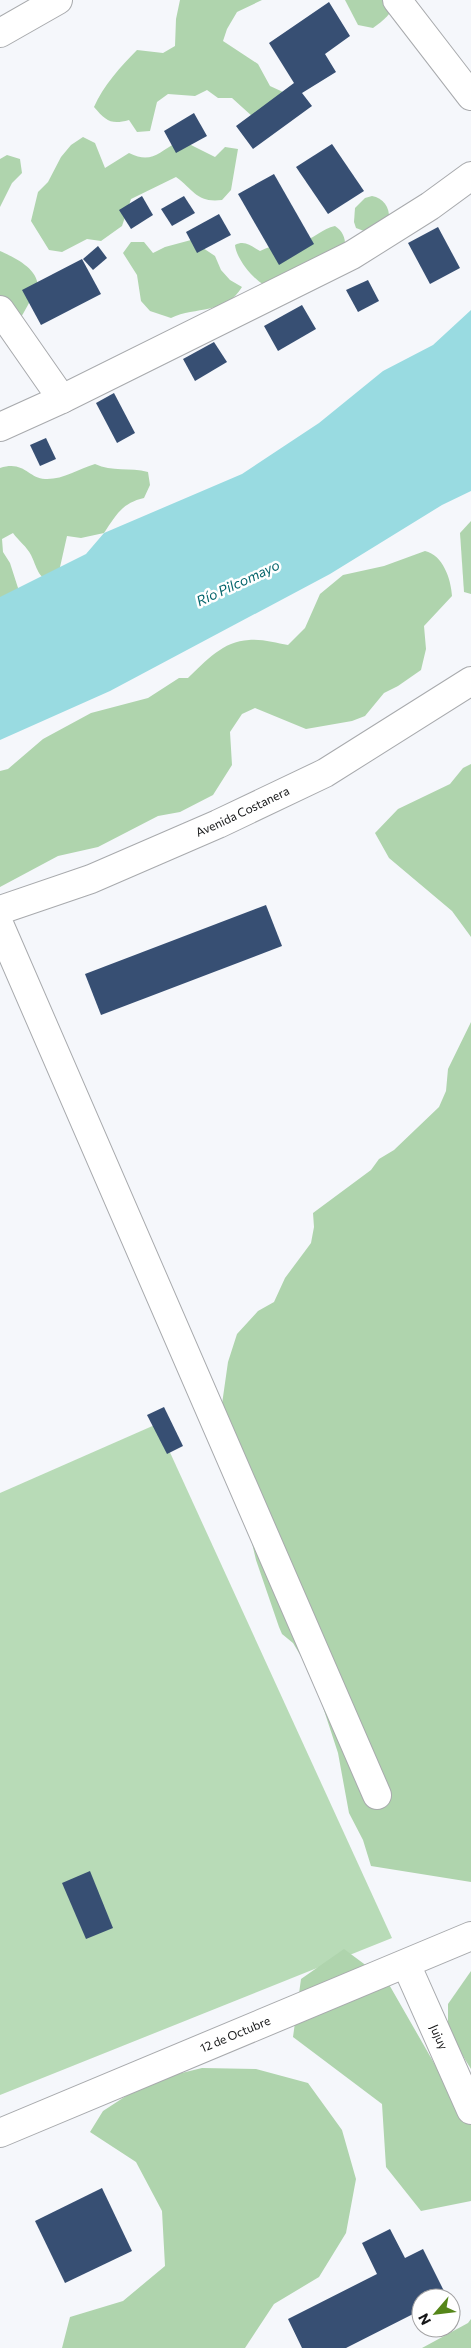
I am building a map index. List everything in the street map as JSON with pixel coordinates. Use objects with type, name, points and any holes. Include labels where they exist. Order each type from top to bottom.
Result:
[{"type":"street","points":[[0,33],[58,0]]},
{"type":"street","points":[[397,0],[471,96]]},
{"type":"street","points":[[0,427],[62,399],[352,255],[430,206],[471,176]]},
{"type":"street","points":[[0,310],[62,399]]},
{"type":"street","name":"Avenida Costanera","points":[[0,910],[91,880],[218,824],[325,773],[471,682]]},
{"type":"street","points":[[0,926],[378,1795]]},
{"type":"street","name":"12 de Octubre","points":[[0,2133],[471,1936]]},
{"type":"street","name":"Jujuy","points":[[406,1964],[471,2110]]},
{"type":"green space","points":[[180,0],[262,0],[237,12],[227,29],[223,41],[258,64],[270,86],[283,92],[253,117],[232,98],[218,98],[207,90],[195,96],[168,94],[157,102],[150,131],[137,132],[129,120],[109,121],[94,107],[98,99],[107,84],[137,50],[163,53],[175,46],[176,19]]},
{"type":"green space","points":[[345,0],[396,0],[387,16],[373,28],[358,25]]},
{"type":"green space","points":[[83,137],[95,143],[105,168],[129,153],[143,157],[154,156],[177,142],[191,145],[215,157],[225,147],[238,149],[231,190],[222,200],[207,200],[201,198],[176,177],[131,199],[122,226],[101,241],[87,239],[62,252],[49,250],[31,221],[38,192],[48,182],[61,157],[71,145]]},
{"type":"green space","points":[[7,155],[20,159],[22,173],[12,183],[0,207],[0,159]]},
{"type":"green space","points":[[372,196],[385,204],[389,219],[364,231],[356,228],[354,222],[355,208],[365,198]]},
{"type":"green space","points":[[335,226],[344,236],[345,250],[264,285],[245,267],[236,250],[235,245],[242,243],[248,244],[260,251],[277,245],[306,240]]},
{"type":"green space","points":[[191,240],[215,256],[221,270],[230,280],[242,287],[235,296],[219,306],[171,318],[150,311],[141,301],[137,275],[123,253],[131,242],[144,242],[153,253],[165,247]]},
{"type":"green space","points":[[0,251],[27,266],[33,272],[38,286],[35,295],[18,320],[0,331]]},
{"type":"green space","points":[[95,464],[108,468],[148,472],[150,485],[144,498],[130,503],[120,511],[104,533],[81,538],[67,536],[56,585],[45,579],[37,570],[29,552],[13,533],[2,539],[3,552],[10,563],[28,619],[0,651],[0,468],[15,466],[39,478],[51,479]]},
{"type":"green space","points":[[471,521],[471,594],[464,592],[460,533]]},
{"type":"green space","points":[[425,551],[437,557],[445,569],[450,582],[452,596],[424,626],[426,649],[421,670],[384,693],[365,716],[352,721],[306,729],[255,708],[242,714],[230,732],[232,765],[213,795],[180,812],[158,816],[98,847],[58,856],[0,887],[0,771],[8,769],[43,739],[91,713],[148,698],[179,678],[188,678],[208,659],[231,644],[254,640],[288,645],[305,628],[320,594],[343,575],[384,566]]},
{"type":"green space","points":[[471,764],[471,937],[452,911],[389,858],[375,833],[398,809],[450,784],[463,768]]},
{"type":"green space","points":[[471,1022],[471,1882],[371,1866],[363,1840],[349,1813],[338,1753],[317,1683],[293,1643],[282,1634],[256,1560],[221,1411],[228,1362],[237,1334],[258,1311],[274,1302],[285,1278],[311,1243],[314,1227],[313,1213],[371,1170],[379,1159],[394,1150],[439,1107],[446,1091],[448,1069]]},
{"type":"green space","points":[[157,1424],[392,1938],[0,2095],[0,1493]]},
{"type":"green space","points":[[344,1949],[387,1981],[438,2070],[471,2099],[471,2201],[421,2211],[386,2167],[382,2104],[293,2037],[301,1979]]},
{"type":"green space","points":[[471,1971],[471,2069],[448,2032],[448,2004]]},
{"type":"green space","points":[[202,2068],[256,2069],[308,2083],[342,2130],[356,2179],[346,2233],[319,2277],[274,2304],[245,2348],[62,2348],[70,2317],[123,2301],[165,2266],[162,2211],[136,2162],[90,2132],[103,2111],[149,2081]]},
{"type":"green space","points":[[471,2319],[471,2348],[422,2348],[440,2338],[461,2338],[461,2327]]},
{"type":"water","name":"Río Pilcomayo","points":[[471,310],[471,491],[442,505],[330,574],[110,691],[0,740],[0,597],[86,554],[104,533],[242,474],[319,423],[383,371],[433,345]]},
{"type":"building","points":[[329,2],[350,36],[325,54],[336,72],[302,93],[312,106],[253,149],[236,126],[294,83],[269,43]]},
{"type":"building","points":[[194,113],[207,136],[176,153],[164,131]]},
{"type":"building","points":[[332,144],[364,191],[328,214],[296,167]]},
{"type":"building","points":[[274,174],[314,244],[279,265],[238,194]]},
{"type":"building","points":[[142,196],[153,215],[131,229],[119,210]]},
{"type":"building","points":[[184,196],[195,213],[172,226],[161,209]]},
{"type":"building","points":[[219,214],[231,235],[197,253],[186,232]]},
{"type":"building","points":[[438,227],[460,268],[430,284],[408,243]]},
{"type":"building","points":[[98,246],[107,258],[93,270],[83,259]]},
{"type":"building","points":[[82,259],[101,294],[41,325],[22,290]]},
{"type":"building","points":[[368,280],[379,301],[358,312],[346,290]]},
{"type":"building","points":[[302,305],[316,329],[278,351],[264,326]]},
{"type":"building","points":[[214,342],[227,362],[195,381],[183,359]]},
{"type":"building","points":[[114,393],[135,433],[117,443],[96,403]]},
{"type":"building","points":[[46,438],[56,459],[40,466],[30,445]]},
{"type":"building","points":[[266,905],[282,946],[101,1015],[85,974]]},
{"type":"building","points":[[164,1407],[183,1446],[167,1454],[147,1415]]},
{"type":"building","points":[[90,1871],[113,1928],[86,1939],[62,1883]]},
{"type":"building","points":[[102,2188],[132,2251],[65,2283],[35,2221]]},
{"type":"building","points":[[390,2229],[405,2258],[423,2249],[442,2288],[411,2288],[411,2315],[346,2348],[302,2348],[288,2319],[377,2274],[362,2243]]}]
